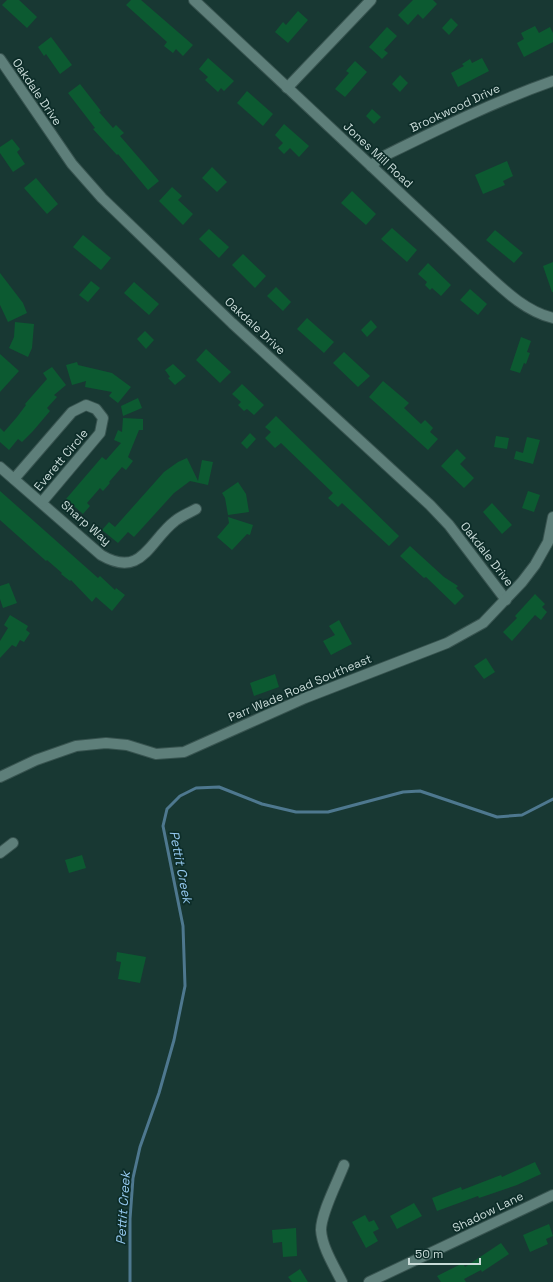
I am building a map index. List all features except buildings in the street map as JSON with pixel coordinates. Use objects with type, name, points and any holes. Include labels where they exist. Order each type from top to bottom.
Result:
[{"type":"street","name":"Jones Mill Road","points":[[194,0],[511,296],[534,311],[553,318]]},
{"type":"street","points":[[287,88],[371,0]]},
{"type":"street","name":"Oakdale Drive","points":[[0,59],[72,164],[102,198],[232,323],[430,505],[449,525],[506,600]]},
{"type":"street","name":"Brookwood Drive","points":[[371,166],[380,158],[454,122],[524,91],[553,81]]},
{"type":"street","name":"Everett Circle","points":[[14,479],[72,412],[86,405],[96,409],[103,418],[100,433],[42,502]]},
{"type":"street","name":"Sharp Way","points":[[0,467],[42,502],[101,555],[120,563],[133,562],[139,559],[174,522],[196,509]]},
{"type":"street","name":"Parr Wade Road Southeast","points":[[0,777],[36,760],[76,746],[106,743],[127,745],[156,754],[184,752],[305,698],[446,643],[484,623],[506,600],[535,565],[548,542],[553,517]]},
{"type":"street","points":[[0,853],[13,843]]},
{"type":"street","points":[[342,1282],[327,1251],[321,1231],[321,1221],[344,1165]]},
{"type":"street","name":"Shadow Lane","points":[[369,1282],[553,1195]]},
{"type":"waterway","name":"Pettit Creek","points":[[130,1282],[130,1219],[133,1178],[140,1147],[159,1093],[174,1040],[185,986],[183,926],[163,826],[167,809],[180,796],[196,788],[219,787],[262,804],[296,812],[328,812],[403,792],[420,791],[497,817],[522,815],[553,799]]}]
